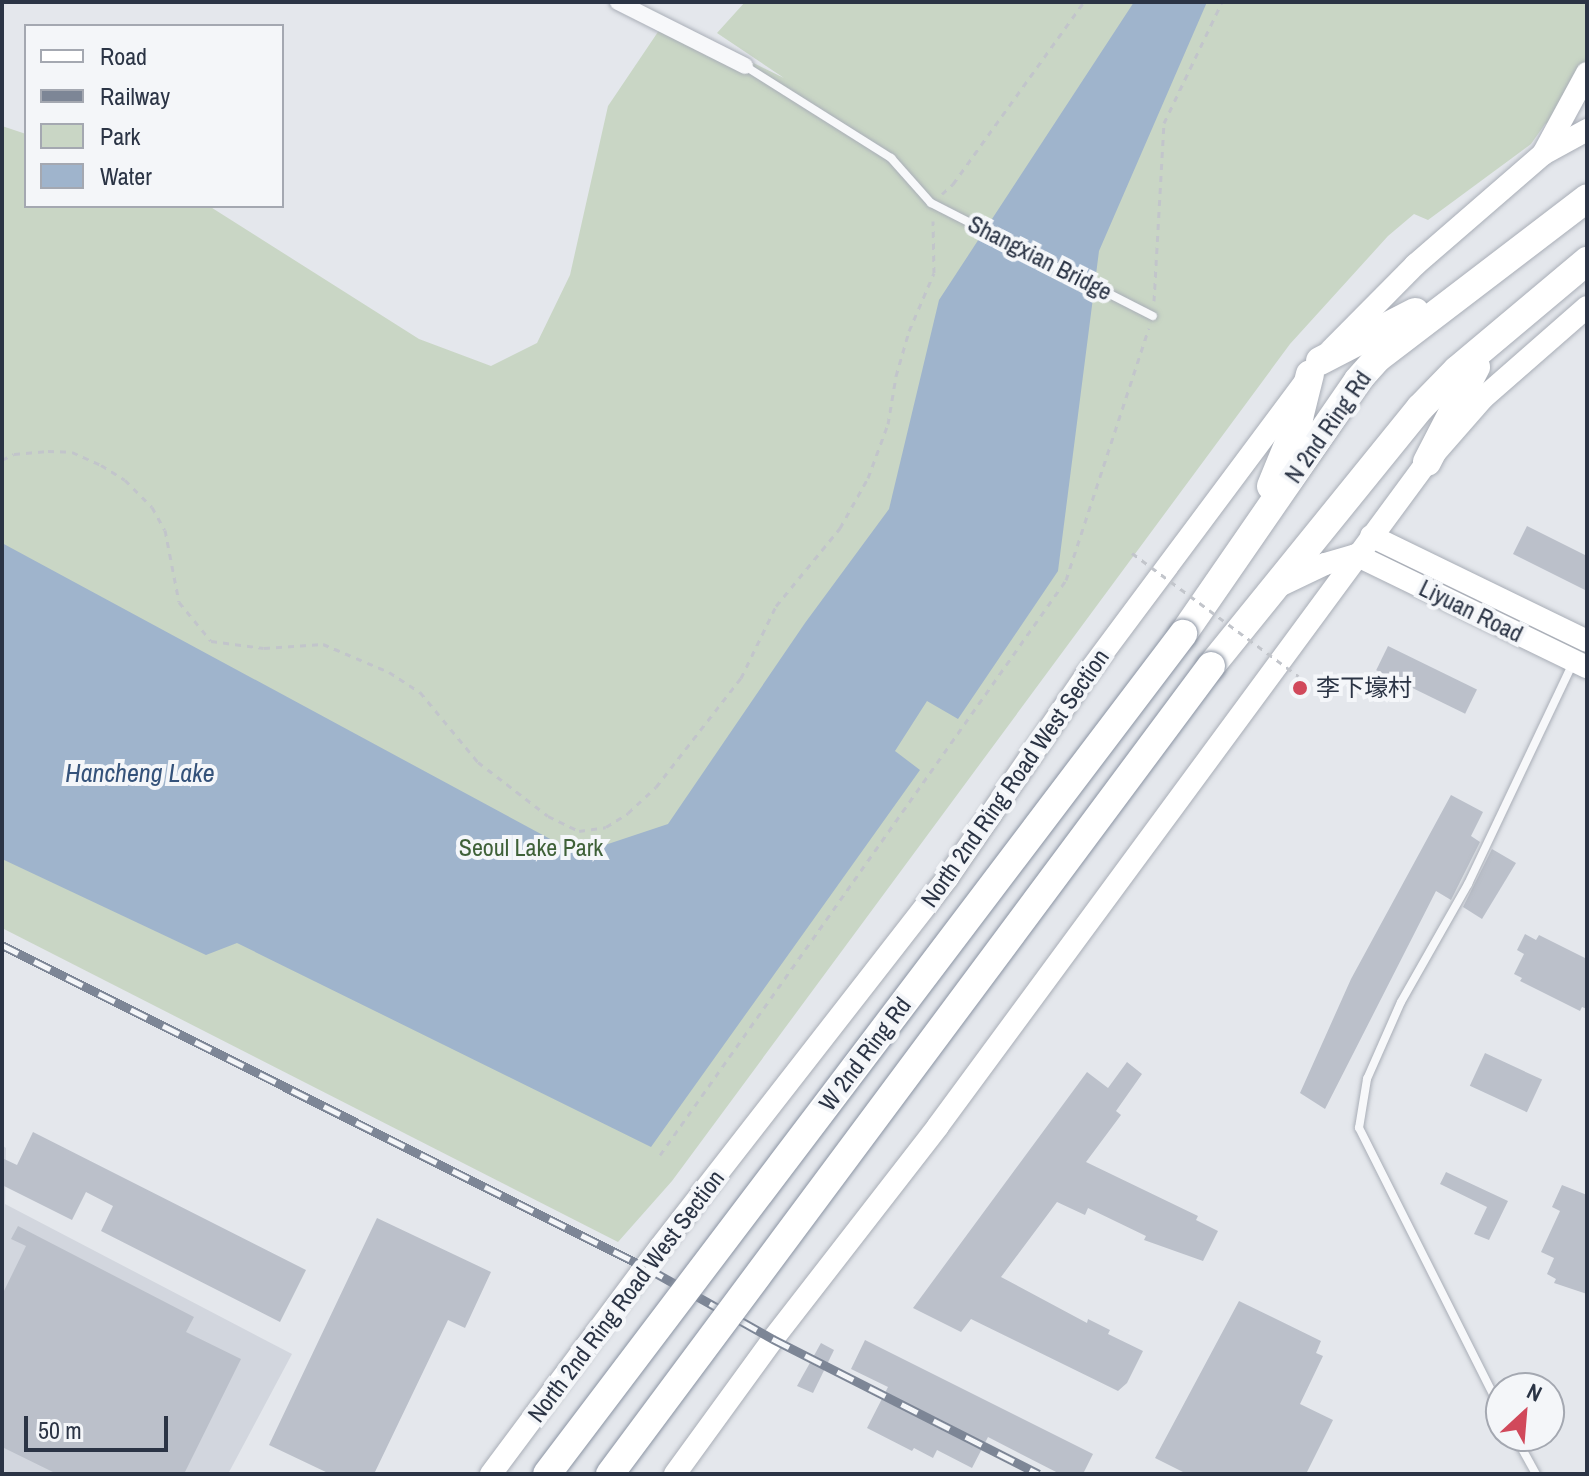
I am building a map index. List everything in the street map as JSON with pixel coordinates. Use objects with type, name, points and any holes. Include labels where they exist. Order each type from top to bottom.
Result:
[{"type":"highway","name":"N 2nd Ring Rd","points":[[1183,634],[1358,380],[1413,328],[1587,198]]},
{"type":"highway","points":[[1267,593],[1420,408],[1457,370],[1587,261]]},
{"type":"highway","points":[[1256,532],[1315,368],[1476,281]]},
{"type":"highway","points":[[1427,462],[1463,386],[1498,337]]},
{"type":"highway","name":"W 2nd Ring Rd","points":[[610,1474],[1267,593]]},
{"type":"highway","name":"W 2nd Ring Rd","points":[[547,1474],[1183,634]]},
{"type":"main road","points":[[1543,154],[1587,73]]},
{"type":"main road","name":"North 2nd Ring Road West Section","points":[[491,1474],[661,1246],[948,877],[1085,677],[1315,368],[1415,265],[1543,154],[1587,130]]},
{"type":"main road","points":[[675,1474],[773,1339],[938,1126],[1427,462],[1483,398],[1587,307]]},
{"type":"main road","name":"Liyuan Road","points":[[1371,536],[1587,641]]},
{"type":"main road","points":[[1267,593],[1300,575],[1356,555]]},
{"type":"main road","name":"Liyuan Road","points":[[1356,555],[1580,664]]},
{"type":"street","points":[[618,2],[745,66]]},
{"type":"lane","points":[[745,66],[891,158],[931,203]]},
{"type":"lane","name":"Shangxian Bridge","points":[[931,203],[1153,316]]},
{"type":"lane","points":[[1485,1378],[1359,1128],[1367,1079],[1401,1002],[1468,884],[1580,664]]},
{"type":"lane","points":[[1524,1452],[1536,1474]]},
{"type":"path","points":[[2,460],[14,454],[72,452],[101,465],[125,480],[152,507],[165,530],[179,602],[211,641],[264,648],[323,644],[389,672],[420,692],[478,762],[548,816],[579,831],[606,827],[656,787],[741,678],[776,606],[840,528],[868,478],[888,424],[896,376],[909,331],[934,273],[931,203],[953,184],[1084,2]]},
{"type":"path","points":[[660,1155],[1066,580],[1153,316],[1164,123],[1222,2]]},
{"type":"path","points":[[1132,553],[1298,676]]},
{"type":"shaded area","points":[[2,1145],[6,1148],[5,1204],[292,1354],[228,1474],[2,1474]]},
{"type":"green space","name":"Seoul Lake Park","points":[[745,2],[1587,2],[1587,100],[1545,124],[1531,144],[1428,220],[1414,214],[1388,236],[1290,344],[672,1181],[618,1242],[2,928],[2,126],[24,133],[24,208],[212,208],[419,339],[491,366],[537,343],[570,275],[608,106],[666,20],[784,78],[717,33]]},
{"type":"water","name":"Hancheng Lake","points":[[1134,2],[1207,2],[1099,251],[1058,571],[958,719],[927,701],[895,751],[920,770],[651,1147],[237,943],[206,955],[2,859],[2,543],[578,854],[668,824],[805,623],[889,509],[939,300]]},
{"type":"building","points":[[1527,526],[1587,556],[1587,591],[1513,554]]},
{"type":"building","points":[[1388,646],[1477,689],[1465,714],[1376,670]]},
{"type":"building","points":[[1451,795],[1483,812],[1471,836],[1480,842],[1451,900],[1436,891],[1325,1109],[1300,1093],[1351,979]]},
{"type":"building","points":[[1492,849],[1516,863],[1482,919],[1463,907]]},
{"type":"building","points":[[1525,934],[1536,940],[1539,935],[1587,959],[1587,1009],[1582,1007],[1580,1011],[1520,981],[1522,978],[1514,974],[1524,954],[1517,950]]},
{"type":"building","points":[[1485,1053],[1542,1080],[1527,1112],[1470,1086]]},
{"type":"building","points":[[1127,1062],[1142,1074],[1116,1111],[1121,1115],[1086,1162],[1198,1216],[1196,1220],[1218,1231],[1203,1261],[1144,1240],[1146,1236],[1088,1208],[1085,1215],[1057,1202],[1001,1277],[1087,1323],[1088,1319],[1110,1330],[1108,1334],[1143,1351],[1127,1383],[1118,1391],[971,1319],[961,1332],[913,1308],[1087,1072],[1108,1088]]},
{"type":"building","points":[[33,1132],[306,1270],[280,1322],[101,1231],[113,1206],[86,1192],[72,1220],[2,1185],[2,1158],[17,1165]]},
{"type":"building","points":[[1446,1172],[1508,1201],[1489,1240],[1474,1234],[1487,1207],[1440,1184]]},
{"type":"building","points":[[1562,1185],[1587,1195],[1587,1294],[1554,1283],[1556,1279],[1547,1274],[1554,1258],[1541,1252],[1560,1211],[1552,1207]]},
{"type":"building","points":[[377,1218],[491,1272],[465,1328],[448,1320],[374,1474],[330,1474],[269,1445]]},
{"type":"building","points":[[18,1226],[194,1317],[186,1332],[241,1359],[184,1474],[57,1474],[2,1447],[2,1295],[26,1246],[11,1239]]},
{"type":"building","points":[[1239,1301],[1321,1341],[1316,1353],[1323,1356],[1300,1404],[1333,1420],[1306,1474],[1187,1474],[1155,1458]]},
{"type":"building","points":[[865,1340],[1093,1454],[1083,1474],[1060,1474],[988,1437],[972,1468],[937,1450],[933,1458],[914,1448],[912,1451],[867,1428],[888,1387],[851,1369]]},
{"type":"building","points":[[821,1343],[834,1350],[813,1393],[797,1386]]},
{"type":"railway","points":[[2,945],[647,1268],[773,1339],[1039,1474]]},
{"type":"place","name":"李下壕村","points":[[1300,688]]}]
